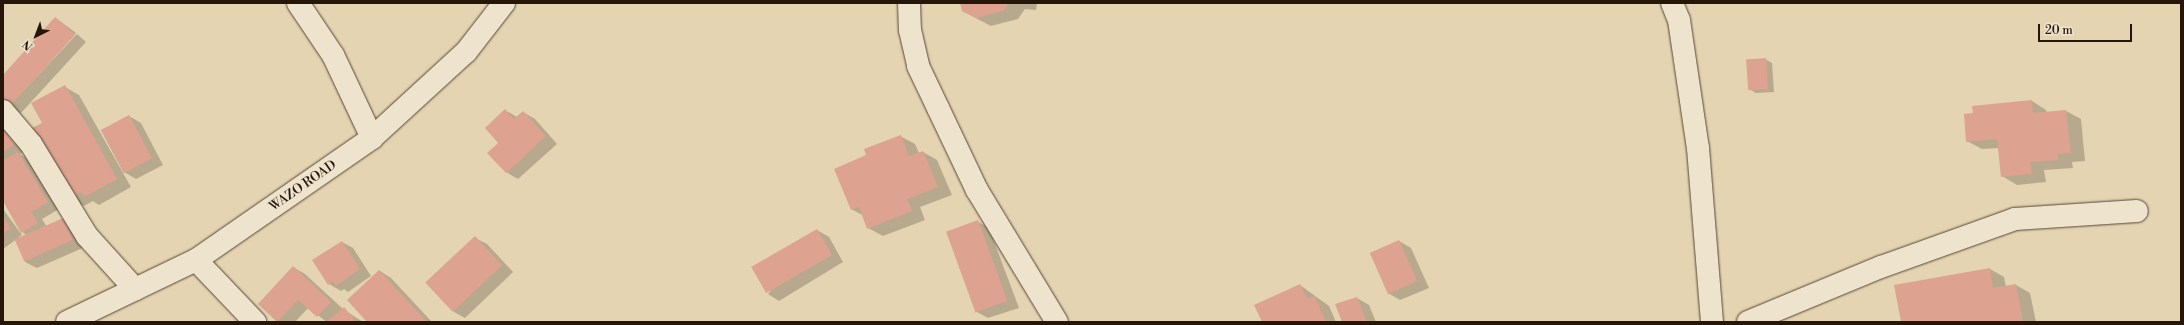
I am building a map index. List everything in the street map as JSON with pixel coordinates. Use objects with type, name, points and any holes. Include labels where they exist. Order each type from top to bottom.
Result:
[{"type":"street","points":[[298,3],[333,55],[372,138]]},
{"type":"street","name":"WAZO ROAD","points":[[67,322],[196,260],[372,138],[466,52],[504,3]]},
{"type":"street","points":[[909,3],[910,30],[918,66],[981,197],[1057,322]]},
{"type":"street","points":[[1672,3],[1679,20],[1698,148],[1712,322]]},
{"type":"street","points":[[3,111],[31,144],[87,236],[135,289]]},
{"type":"street","points":[[1748,322],[1881,267],[2015,219],[2137,211]]},
{"type":"street","points":[[196,260],[255,322]]},
{"type":"building","points":[[960,3],[1009,3],[1003,11],[976,18],[962,11]]},
{"type":"building","points":[[55,17],[75,35],[9,107],[3,102],[3,75]]},
{"type":"building","points":[[1766,58],[1768,89],[1748,90],[1746,59]]},
{"type":"building","points":[[65,85],[117,179],[84,197],[81,192],[69,199],[30,129],[42,123],[31,103]]},
{"type":"building","points":[[2032,100],[2033,113],[2066,110],[2071,153],[2058,154],[2058,160],[2030,162],[2032,174],[2001,177],[1997,139],[1966,142],[1964,114],[1973,113],[1972,106]]},
{"type":"building","points":[[505,109],[514,119],[523,111],[546,136],[506,173],[487,153],[498,143],[485,128]]},
{"type":"building","points":[[129,115],[152,158],[124,173],[101,130]]},
{"type":"building","points":[[3,124],[16,143],[3,152]]},
{"type":"building","points":[[901,135],[909,156],[923,151],[938,187],[907,199],[912,211],[867,229],[859,207],[851,210],[834,169],[866,155],[864,149]]},
{"type":"building","points":[[18,152],[48,202],[31,212],[38,223],[21,233],[3,201],[3,160]]},
{"type":"building","points":[[3,217],[11,228],[3,234]]},
{"type":"building","points":[[63,218],[73,240],[24,261],[15,240]]},
{"type":"building","points":[[978,220],[1007,301],[975,312],[946,232]]},
{"type":"building","points":[[817,229],[832,255],[766,293],[751,267]]},
{"type":"building","points":[[475,236],[502,265],[453,312],[425,282]]},
{"type":"building","points":[[1399,240],[1417,281],[1388,294],[1370,253]]},
{"type":"building","points":[[342,241],[360,269],[336,286],[333,281],[328,285],[312,260]]},
{"type":"building","points":[[293,266],[331,302],[317,317],[298,300],[277,322],[258,304]]},
{"type":"building","points":[[1990,268],[1993,288],[2016,284],[2023,322],[1901,322],[1894,285]]},
{"type":"building","points":[[379,270],[427,322],[367,322],[347,300]]},
{"type":"building","points":[[1300,284],[1307,299],[1315,296],[1326,322],[1262,322],[1254,305]]},
{"type":"building","points":[[1357,297],[1367,322],[1342,322],[1335,304]]},
{"type":"building","points":[[344,307],[356,322],[326,322]]}]
